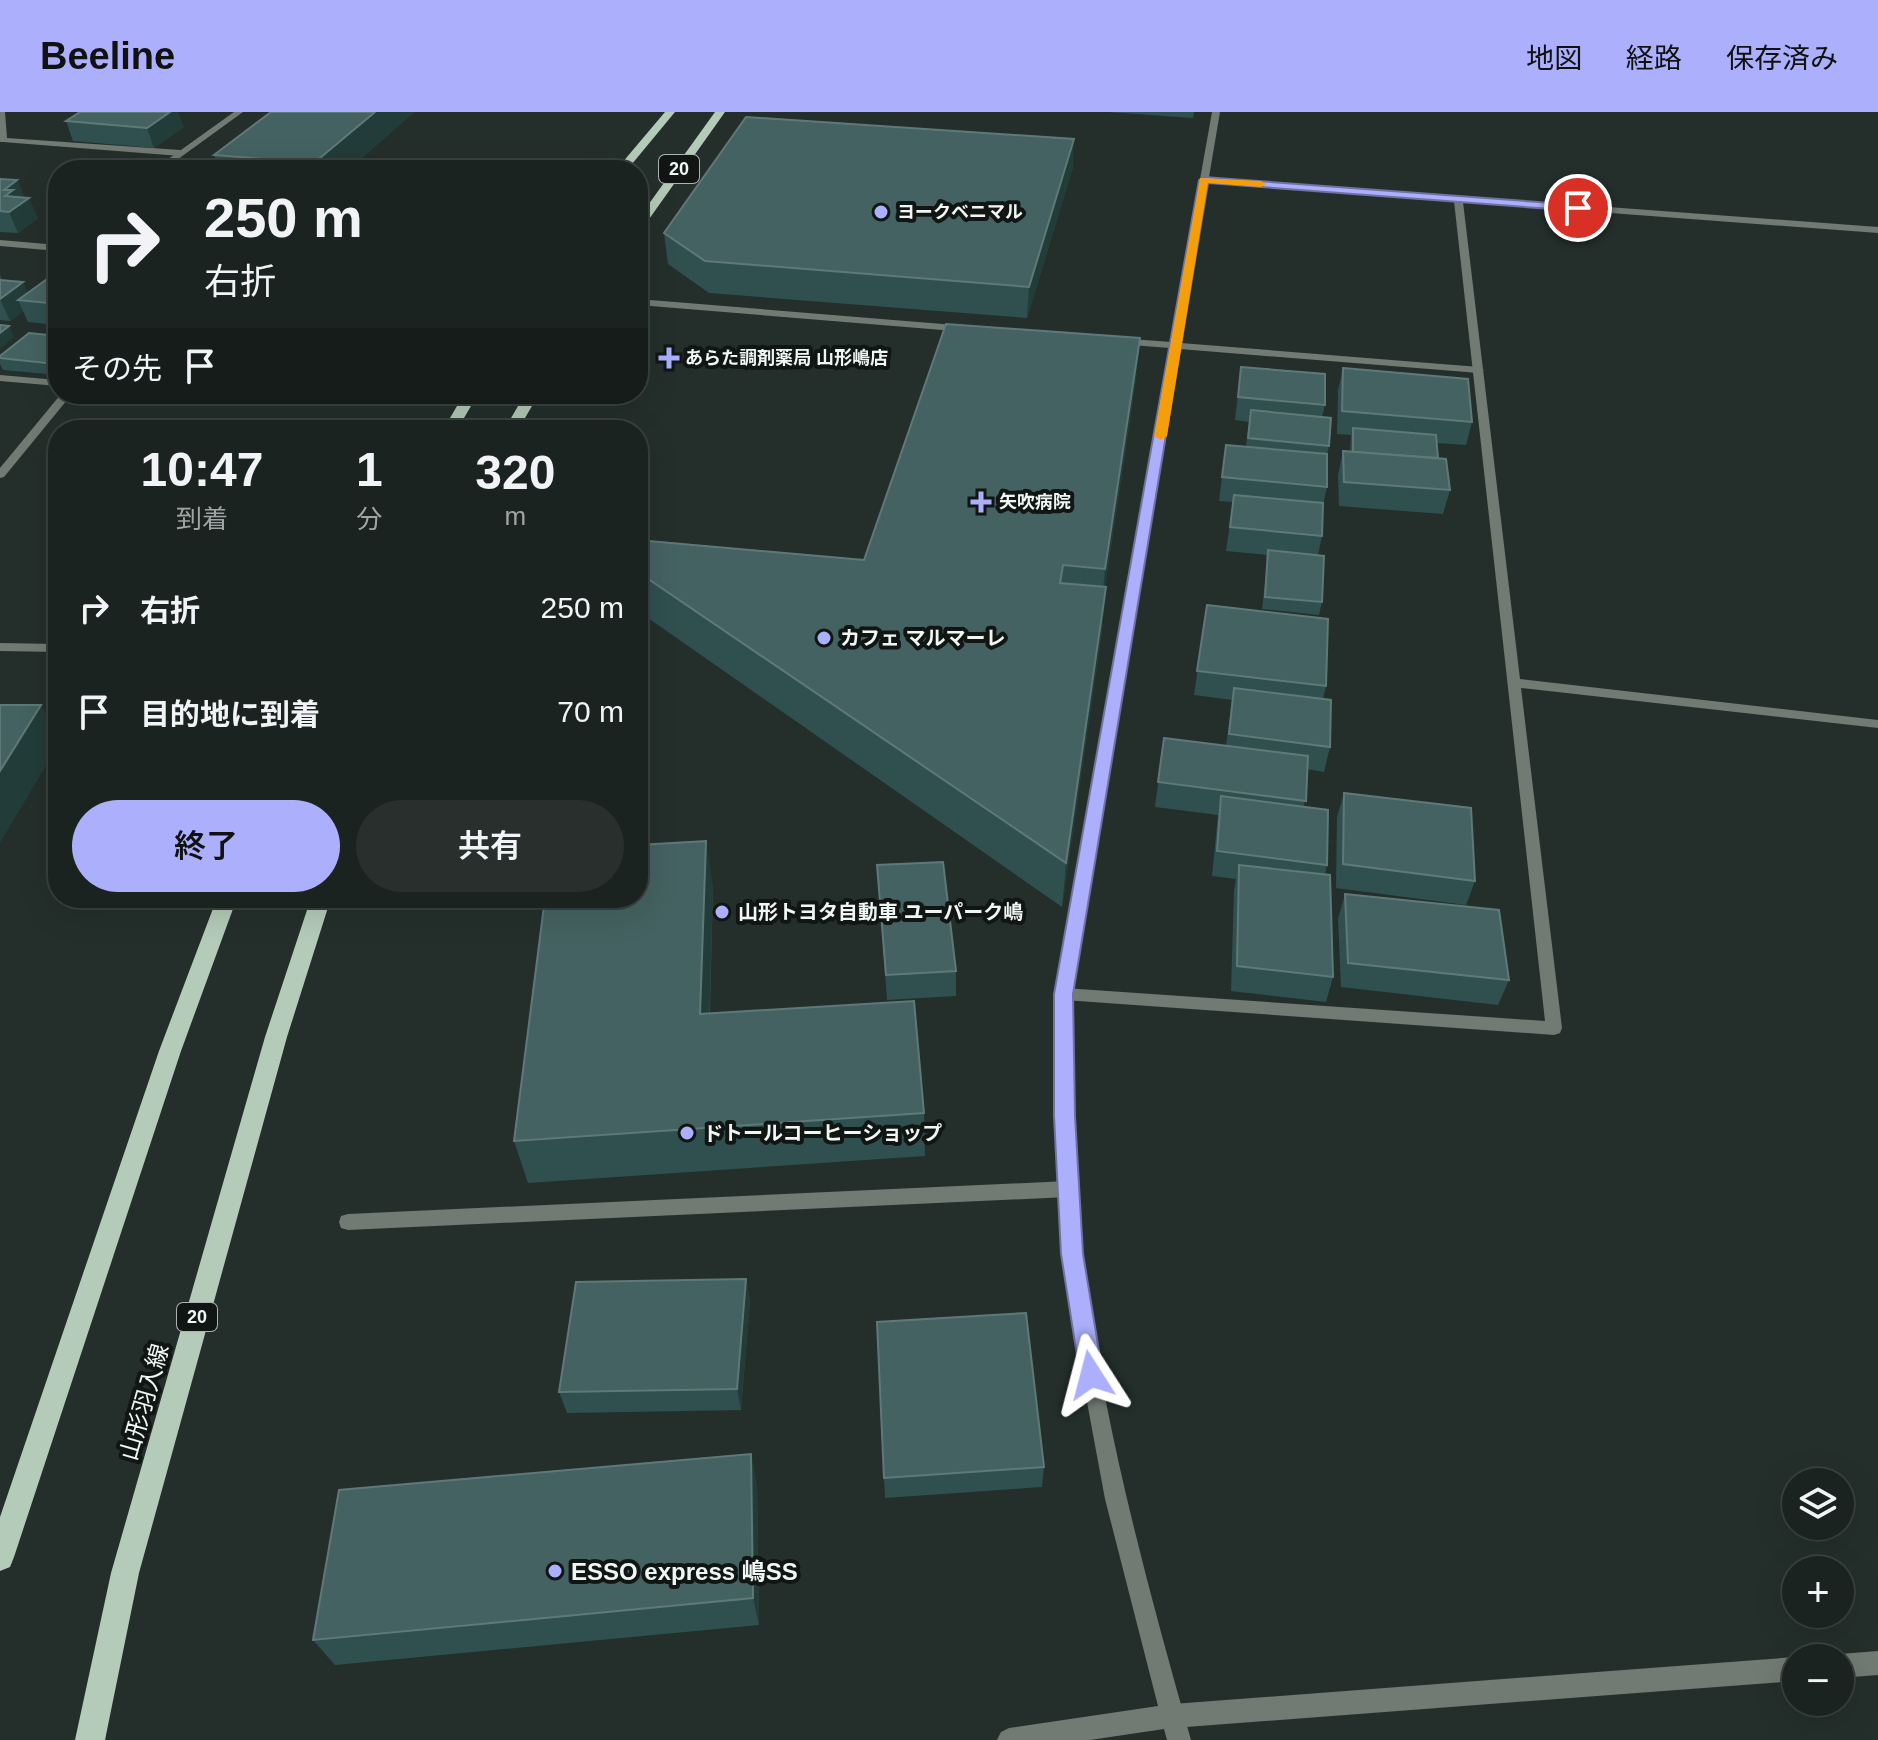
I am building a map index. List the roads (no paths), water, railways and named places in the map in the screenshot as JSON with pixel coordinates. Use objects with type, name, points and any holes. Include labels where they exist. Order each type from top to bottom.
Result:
[{"type":"main road","name":"20","points":[[629,160],[670,112]]},
{"type":"main road","name":"20","points":[[648,213],[720,112]]},
{"type":"main road","points":[[0,1557],[170,1051],[223,908]]},
{"type":"main road","name":"山形羽入線","points":[[90,1740],[125,1573],[276,1037],[318,908]]},
{"type":"street","points":[[1,112],[3,140],[180,153]]},
{"type":"street","points":[[171,160],[239,112]]},
{"type":"street","points":[[1179,1740],[1101,1436],[1072,1254],[1064,994],[1216,112]]},
{"type":"street","points":[[1204,180],[1878,230]]},
{"type":"street","points":[[1064,994],[1554,1028],[1458,199]]},
{"type":"street","points":[[0,243],[48,246]]},
{"type":"street","points":[[648,303],[986,331]]},
{"type":"street","points":[[1113,341],[1479,370]]},
{"type":"street","points":[[0,378],[48,382]]},
{"type":"street","points":[[0,475],[59,404]]},
{"type":"street","points":[[0,647],[48,648]]},
{"type":"street","points":[[1514,683],[1878,724]]},
{"type":"street","points":[[348,1222],[1068,1189]]},
{"type":"street","points":[[1854,1665],[1878,1663]]},
{"type":"street","points":[[1009,1740],[1173,1716],[1782,1670]]},
{"type":"place","name":"ヨークベニマル","points":[[881,212]]},
{"type":"place","name":"あらた調剤薬局 山形嶋店","points":[[669,358]]},
{"type":"place","name":"矢吹病院","points":[[981,502]]},
{"type":"place","name":"カフェ マルマーレ","points":[[824,638]]},
{"type":"place","name":"山形トヨタ自動車 ユーパーク嶋","points":[[722,912]]},
{"type":"place","name":"ドトールコーヒーショップ","points":[[687,1133]]},
{"type":"place","name":"ESSO express 嶋SS","points":[[555,1571]]}]
